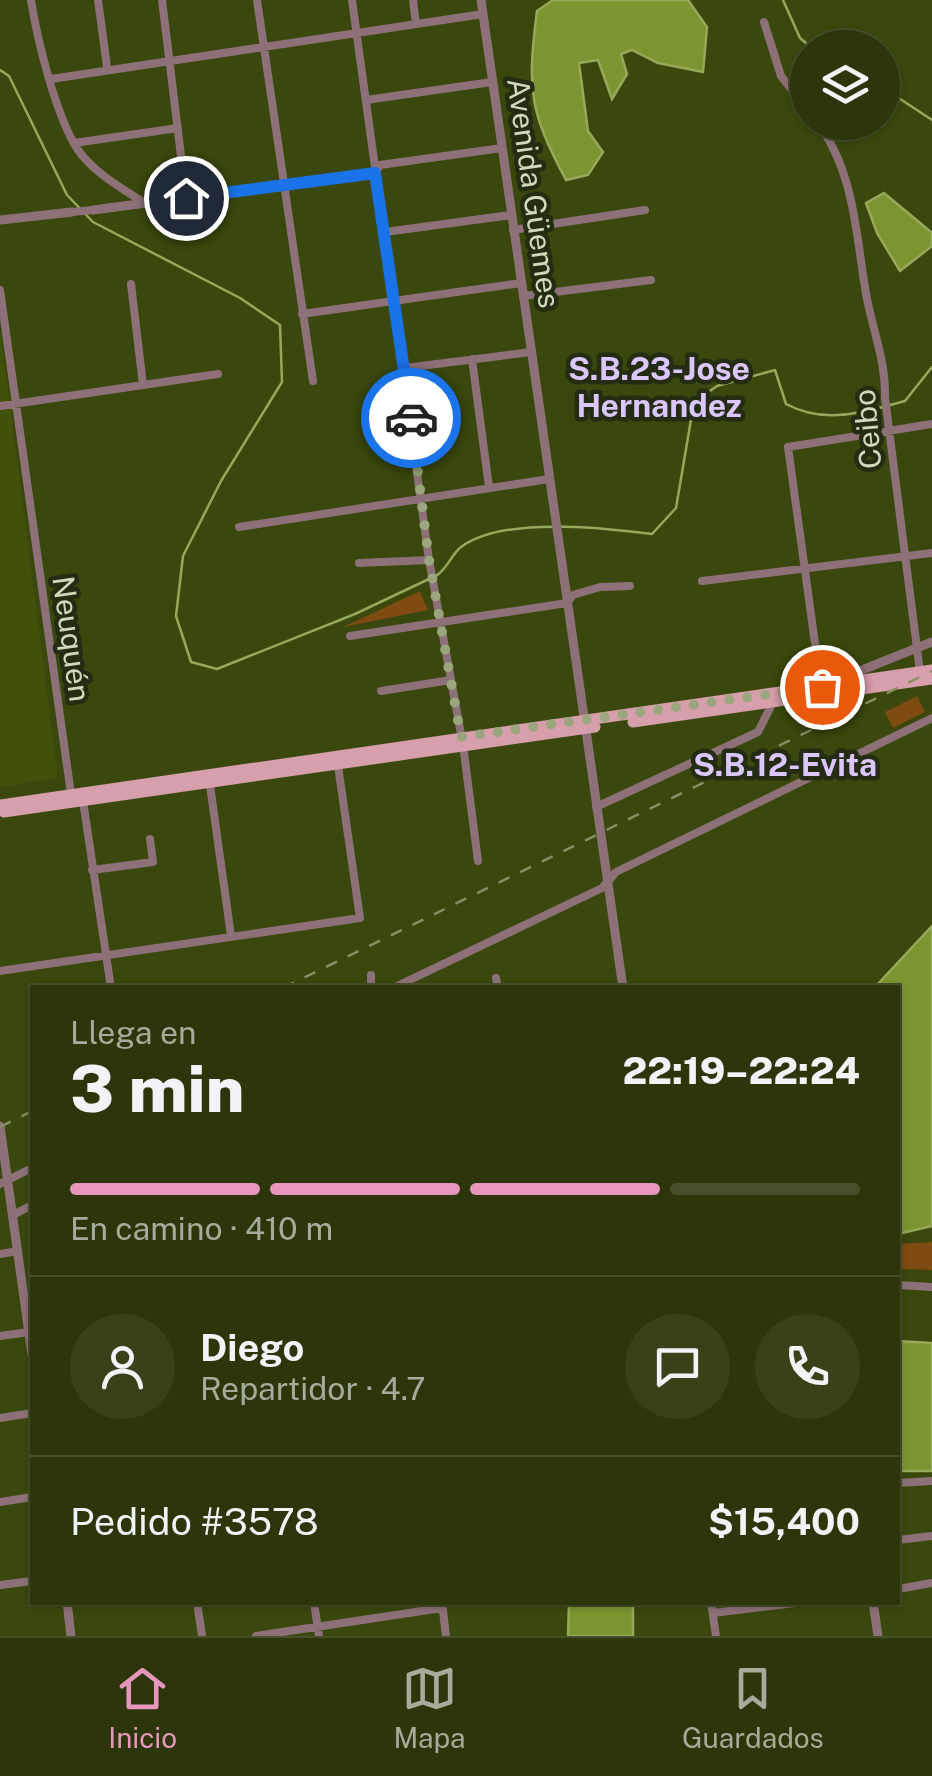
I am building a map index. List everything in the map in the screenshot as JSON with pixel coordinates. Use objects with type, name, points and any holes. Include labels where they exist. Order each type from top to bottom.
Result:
[{"type":"main road","points":[[584,725],[927,675]]},
{"type":"main road","points":[[0,805],[773,702],[822,691]]},
{"type":"main road","points":[[0,813],[209,778]]},
{"type":"street","points":[[31,0],[40,56],[74,143],[119,187],[146,204]]},
{"type":"street","points":[[98,0],[107,67]]},
{"type":"street","points":[[162,0],[186,198]]},
{"type":"street","points":[[257,0],[313,381]]},
{"type":"street","points":[[352,0],[429,560],[462,741],[478,862]]},
{"type":"street","points":[[414,0],[416,24]]},
{"type":"street","name":"Avenida Güemes","points":[[481,0],[623,985]]},
{"type":"street","points":[[51,78],[483,14]]},
{"type":"street","points":[[764,22],[782,76],[790,87]]},
{"type":"street","points":[[366,100],[492,82]]},
{"type":"street","points":[[74,143],[178,128]]},
{"type":"street","name":"Ceibo","points":[[825,140],[852,195],[873,328],[886,365],[889,430],[927,675]]},
{"type":"street","points":[[375,173],[380,165],[502,148]]},
{"type":"street","points":[[0,220],[375,173]]},
{"type":"street","points":[[111,207],[120,194],[119,187]]},
{"type":"street","points":[[513,230],[644,210]]},
{"type":"street","points":[[386,232],[511,215]]},
{"type":"street","points":[[523,296],[652,280]]},
{"type":"street","points":[[302,314],[521,283]]},
{"type":"street","points":[[131,284],[144,385]]},
{"type":"street","name":"Neuquén","points":[[0,290],[71,794]]},
{"type":"street","points":[[404,368],[531,352]]},
{"type":"street","points":[[472,360],[490,487]]},
{"type":"street","points":[[0,406],[218,374]]},
{"type":"street","points":[[932,424],[788,447],[822,691],[932,642]]},
{"type":"street","points":[[239,527],[549,479]]},
{"type":"street","points":[[702,581],[932,553]]},
{"type":"street","points":[[358,564],[429,560]]},
{"type":"street","points":[[350,636],[567,603],[573,595],[600,587],[630,586]]},
{"type":"street","points":[[381,690],[451,680]]},
{"type":"street","points":[[596,807],[758,732],[771,714],[773,702]]},
{"type":"street","points":[[399,985],[602,888],[616,872],[932,718]]},
{"type":"street","points":[[0,970],[360,918],[337,759]]},
{"type":"street","points":[[209,778],[231,936]]},
{"type":"street","points":[[71,794],[83,801],[111,985]]},
{"type":"street","points":[[92,870],[154,862],[150,840]]},
{"type":"street","points":[[371,975],[371,985]]},
{"type":"street","points":[[0,1126],[4,1182],[30,1326]]},
{"type":"street","points":[[4,1182],[30,1169]]},
{"type":"street","points":[[13,1215],[30,1206]]},
{"type":"street","points":[[0,1254],[18,1252]]},
{"type":"street","points":[[900,1286],[932,1287]]},
{"type":"street","points":[[0,1336],[30,1332]]},
{"type":"street","points":[[0,1418],[30,1413]]},
{"type":"street","points":[[900,1483],[932,1481]]},
{"type":"street","points":[[0,1502],[30,1497]]},
{"type":"street","points":[[900,1540],[932,1536]]},
{"type":"street","points":[[0,1586],[30,1581]]},
{"type":"street","points":[[900,1589],[932,1583]]},
{"type":"street","points":[[67,1605],[71,1636]]},
{"type":"street","points":[[197,1605],[202,1636]]},
{"type":"street","points":[[314,1605],[318,1632]]},
{"type":"street","points":[[256,1636],[318,1632],[442,1605],[446,1636]]},
{"type":"street","points":[[711,1605],[716,1636]]},
{"type":"street","points":[[712,1614],[768,1605]]},
{"type":"street","points":[[874,1605],[878,1636]]},
{"type":"shaded area","points":[[553,0],[688,0],[707,27],[703,72],[658,63],[632,50],[621,54],[627,74],[612,99],[598,60],[579,63],[588,131],[603,152],[588,175],[566,180],[544,135],[532,80],[537,11]]},
{"type":"shaded area","points":[[884,193],[932,233],[932,246],[900,271],[877,233],[866,203]]},
{"type":"shaded area","points":[[0,327],[58,778],[0,787]]},
{"type":"shaded area","points":[[420,591],[428,610],[343,627]]},
{"type":"shaded area","points":[[917,696],[925,712],[893,728],[885,712]]},
{"type":"shaded area","points":[[932,926],[932,1226],[900,1234],[900,985],[877,985]]},
{"type":"shaded area","points":[[932,1242],[932,1270],[900,1269],[900,1244]]},
{"type":"shaded area","points":[[900,1341],[932,1343],[932,1471],[900,1471]]},
{"type":"shaded area","points":[[569,1605],[633,1605],[633,1636],[568,1636]]},
{"type":"waterway","points":[[783,0],[796,30]]},
{"type":"waterway","points":[[0,70],[9,76],[67,195],[93,222],[240,298],[280,325],[282,382],[221,481],[183,556],[176,616],[191,662],[217,669],[355,614],[429,579]]},
{"type":"waterway","points":[[900,99],[932,120]]},
{"type":"waterway","points":[[890,405],[905,401],[932,367]]},
{"type":"waterway","points":[[436,576],[461,547],[502,531],[554,527],[652,534],[676,508],[694,402],[717,386],[775,370],[786,404],[798,409],[833,415],[883,407]]},
{"type":"railway","points":[[289,985],[932,671]]},
{"type":"railway","points":[[0,1127],[30,1112]]},
{"type":"way so far","points":[[411,418],[429,560],[461,737],[822,687]]},
{"type":"district","name":"S.B.23-Jose Hernandez","points":[[659,388]]},
{"type":"district","name":"S.B.12-Evita","points":[[785,765]]},
{"type":"route","points":[[186,198],[375,173],[411,418]]}]
